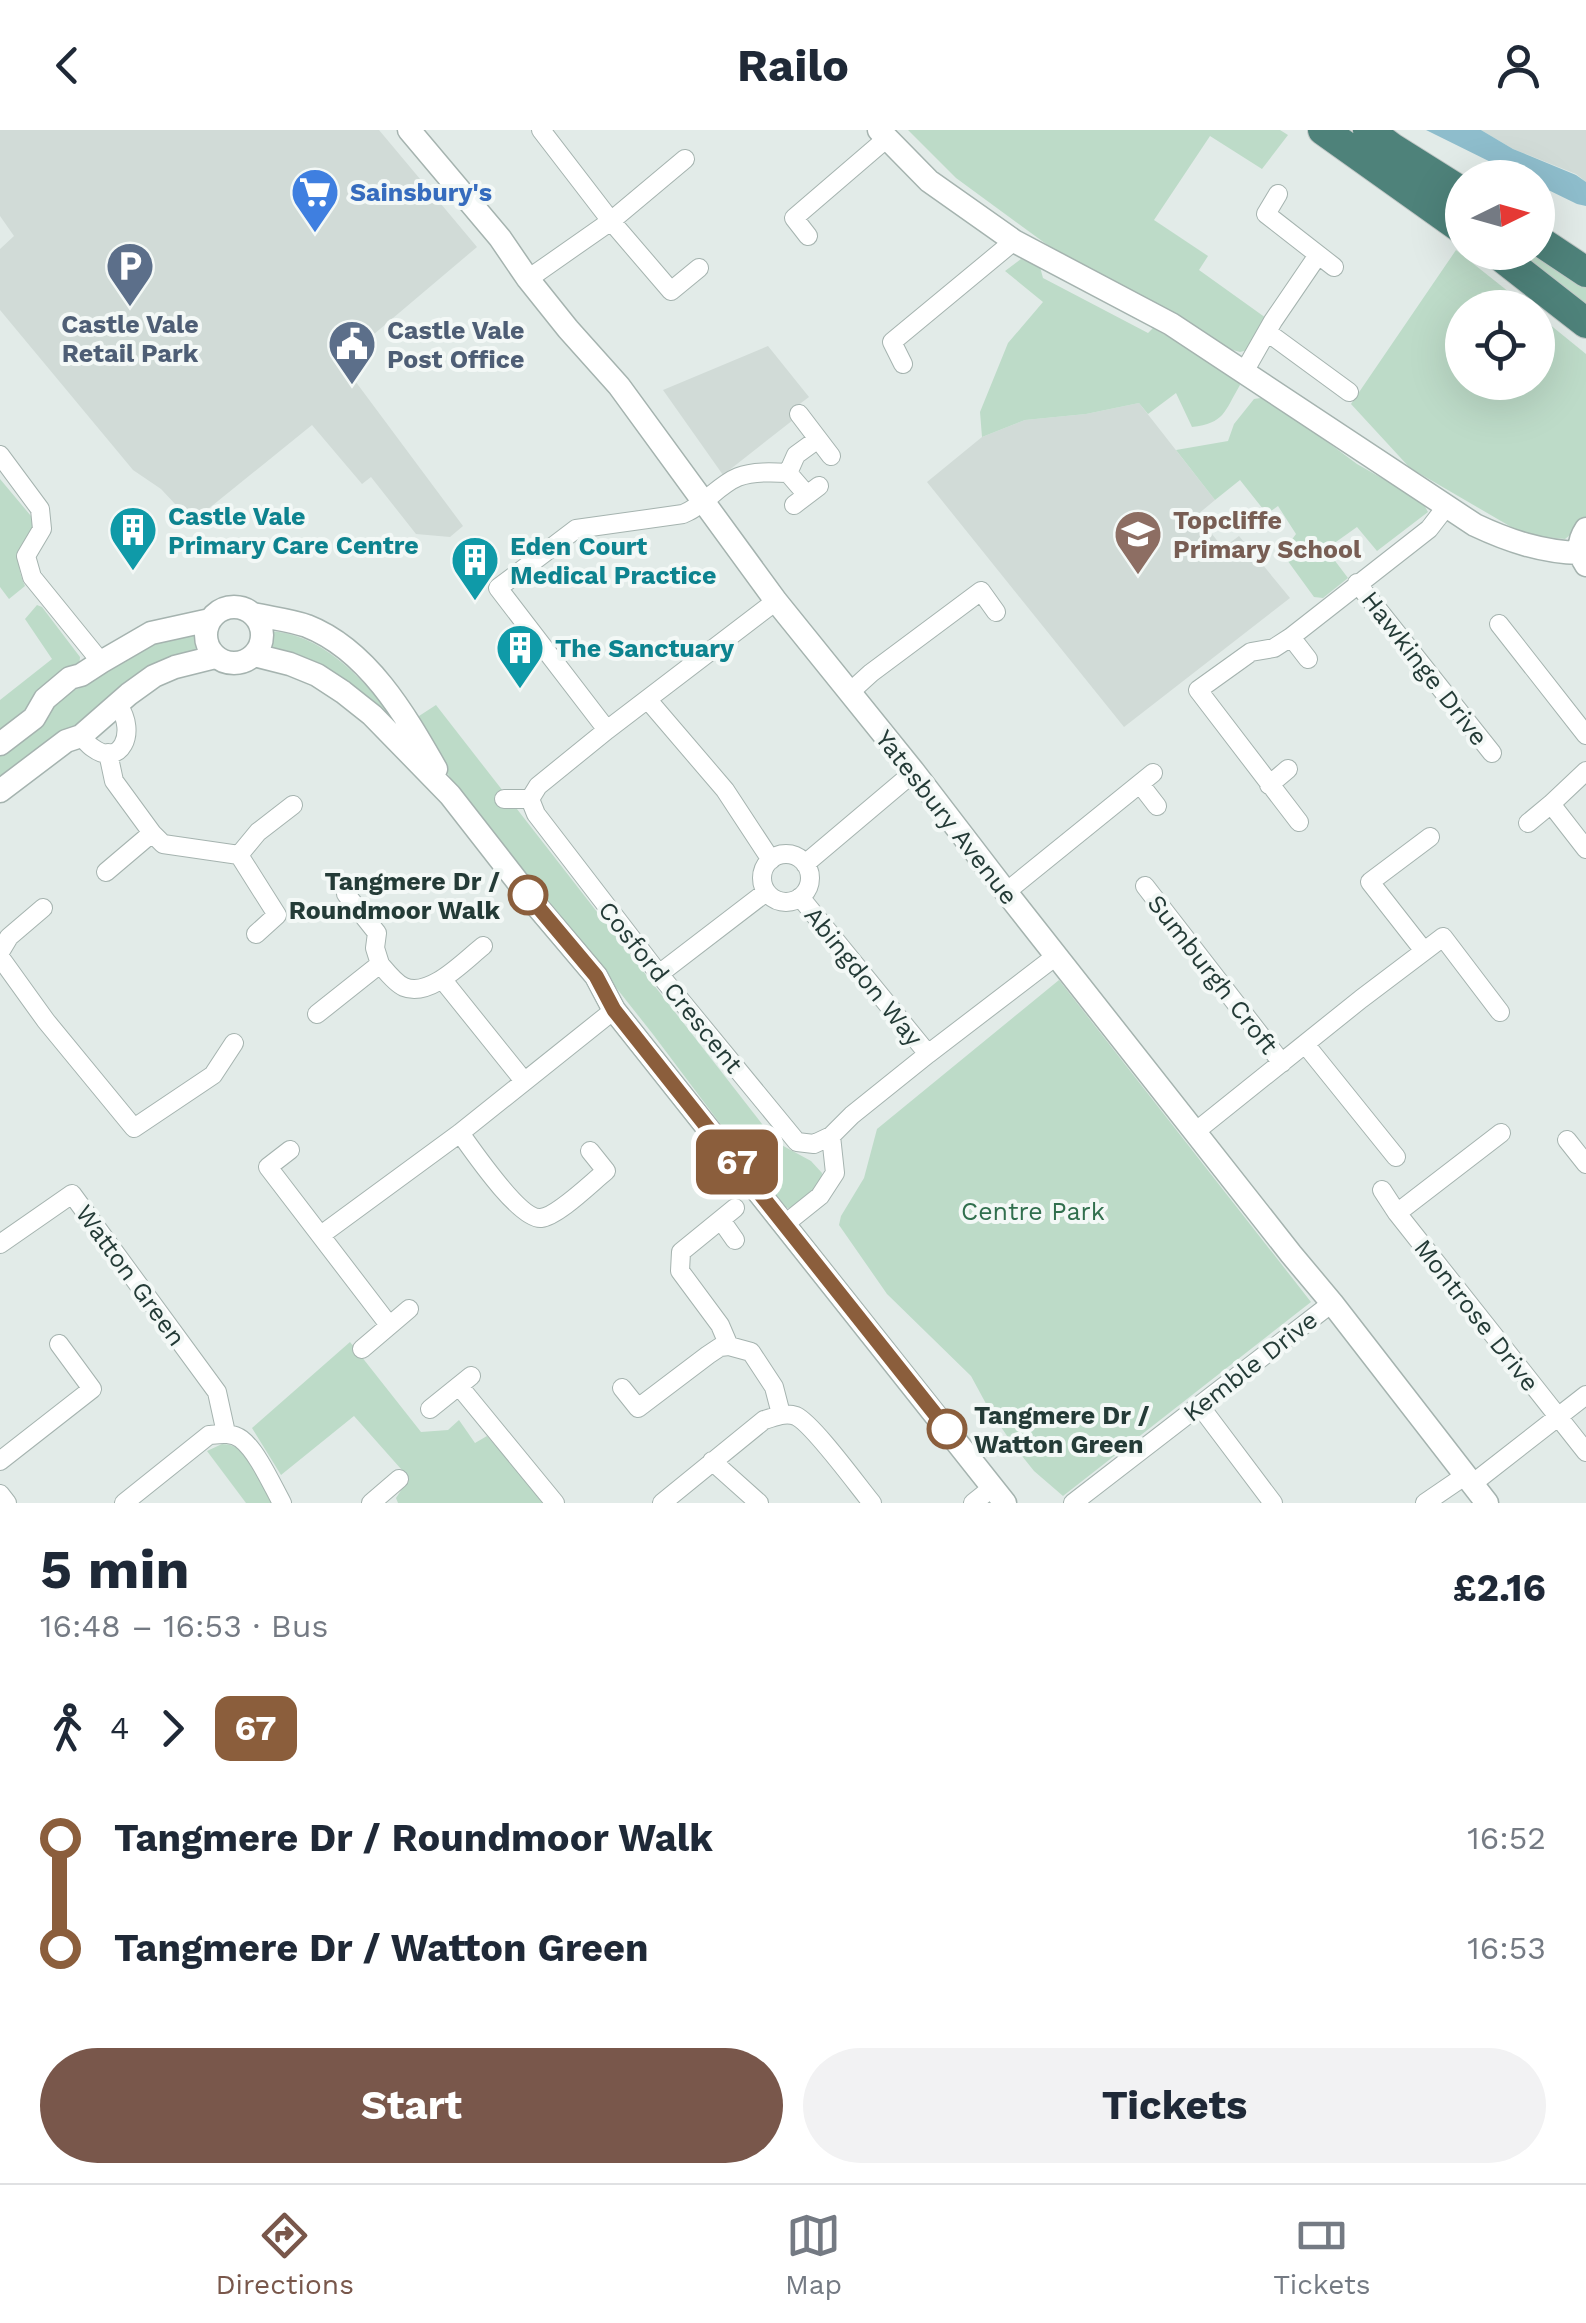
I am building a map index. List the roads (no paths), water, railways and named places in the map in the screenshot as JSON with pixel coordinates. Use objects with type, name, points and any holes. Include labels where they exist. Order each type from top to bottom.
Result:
[{"type":"highway","points":[[1323,130],[1445,217]]},
{"type":"highway","points":[[1368,130],[1445,181]]},
{"type":"highway","points":[[1555,251],[1586,272]]},
{"type":"highway","points":[[1518,270],[1586,323]]},
{"type":"street","name":"Yatesbury Avenue","points":[[409,130],[619,386],[776,601],[1487,1503]]},
{"type":"street","points":[[541,130],[671,291],[699,268]]},
{"type":"street","points":[[808,236],[794,218],[883,134],[929,181],[1014,241],[1171,324],[1475,526],[1506,540],[1583,559],[1580,544],[1586,528]]},
{"type":"street","points":[[528,279],[611,221],[685,159]]},
{"type":"street","points":[[1278,194],[1266,214],[1334,267]]},
{"type":"street","points":[[903,364],[892,342],[1014,241]]},
{"type":"street","points":[[1244,372],[1318,255]]},
{"type":"street","points":[[1267,332],[1349,392]]},
{"type":"street","points":[[799,414],[830,456]]},
{"type":"street","points":[[15,439],[0,453],[40,509],[42,528],[26,556],[32,576],[101,662]]},
{"type":"street","points":[[788,473],[796,455],[818,440]]},
{"type":"street","points":[[607,730],[498,588],[576,530],[683,514],[738,477],[788,473]]},
{"type":"street","points":[[788,473],[807,495]]},
{"type":"street","name":"Hawkinge Drive","points":[[1299,822],[1198,690],[1251,652],[1274,648],[1291,636],[1429,529],[1446,508]]},
{"type":"street","name":"Hawkinge Drive","points":[[1358,582],[1492,753]]},
{"type":"street","points":[[849,693],[981,591],[996,612]]},
{"type":"street","points":[[504,799],[530,799],[538,786],[607,730],[776,601]]},
{"type":"street","points":[[0,744],[34,718],[45,699],[70,678],[82,676],[151,634],[210,620],[223,610],[239,607],[303,625],[337,642],[358,659],[414,730],[450,795]]},
{"type":"street","points":[[210,620],[207,643],[215,656],[230,664],[239,663],[254,655],[262,639],[262,630],[253,614]]},
{"type":"street","points":[[1499,624],[1586,734]]},
{"type":"street","points":[[1291,636],[1308,660]]},
{"type":"street","points":[[254,655],[317,675],[344,692],[450,795],[596,976],[614,1010],[999,1495],[973,1503]]},
{"type":"street","points":[[0,791],[66,741],[81,736],[154,676],[215,656]]},
{"type":"street","points":[[648,700],[725,790],[771,860]]},
{"type":"street","points":[[81,736],[93,748],[108,753],[120,749],[128,736],[128,724],[118,705]]},
{"type":"street","points":[[108,753],[114,781],[163,844],[239,855],[277,915],[256,934]]},
{"type":"street","points":[[1269,785],[1288,770]]},
{"type":"street","points":[[1528,823],[1586,771]]},
{"type":"street","points":[[804,864],[914,772]]},
{"type":"street","points":[[1006,892],[1146,778],[1157,806]]},
{"type":"street","name":"Cosford Crescent","points":[[530,799],[536,814],[659,974],[796,1142],[814,1144],[830,1136]]},
{"type":"street","points":[[1550,804],[1586,848]]},
{"type":"street","points":[[239,855],[258,832],[293,805]]},
{"type":"street","points":[[106,872],[152,833]]},
{"type":"street","points":[[1430,837],[1370,882],[1424,951],[1443,937],[1500,1012]]},
{"type":"street","points":[[785,855],[804,864],[809,878],[800,897],[779,901],[766,892],[762,879],[771,860],[785,855]]},
{"type":"street","name":"Sumburgh Croft","points":[[1144,886],[1282,1063]]},
{"type":"street","points":[[659,974],[766,892]]},
{"type":"street","points":[[346,894],[377,933],[380,964],[402,987],[430,987],[483,946]]},
{"type":"street","name":"Abingdon Way","points":[[800,897],[928,1054]]},
{"type":"street","points":[[43,908],[10,937],[0,955],[46,1021],[134,1128],[213,1075],[234,1043]]},
{"type":"street","name":"Sumburgh Croft","points":[[1195,1132],[1424,951]]},
{"type":"street","points":[[785,1224],[820,1196],[835,1173],[830,1136],[928,1054],[1056,956]]},
{"type":"street","points":[[317,1014],[380,964]]},
{"type":"street","points":[[442,979],[524,1081]]},
{"type":"street","points":[[321,1235],[460,1133],[614,1010]]},
{"type":"street","name":"Sumburgh Croft","points":[[1305,1044],[1396,1158]]},
{"type":"street","name":"Montrose Drive","points":[[1397,1213],[1501,1132]]},
{"type":"street","points":[[460,1133],[528,1216],[543,1218],[606,1171],[590,1151]]},
{"type":"street","points":[[1567,1140],[1586,1164]]},
{"type":"street","points":[[290,1150],[268,1167],[390,1324]]},
{"type":"street","name":"Montrose Drive","points":[[1382,1190],[1586,1452]]},
{"type":"street","name":"Watton Green","points":[[0,1244],[72,1194],[217,1392],[226,1433]]},
{"type":"street","points":[[729,1346],[720,1325],[680,1271],[679,1262],[681,1252],[728,1214],[735,1240]]},
{"type":"street","name":"Kemble Drive","points":[[1075,1502],[1332,1303]]},
{"type":"street","points":[[362,1349],[409,1309]]},
{"type":"street","points":[[0,1461],[92,1389],[58,1344]]},
{"type":"street","points":[[622,1388],[638,1408],[708,1355],[729,1346],[751,1352],[774,1387],[781,1414]]},
{"type":"street","points":[[430,1409],[465,1381],[555,1503]]},
{"type":"street","points":[[1425,1503],[1469,1479],[1586,1395]]},
{"type":"street","points":[[1200,1406],[1273,1503]]},
{"type":"street","points":[[662,1503],[764,1420],[781,1414],[796,1416],[810,1428],[872,1503]]},
{"type":"street","points":[[124,1503],[209,1436],[226,1433],[241,1438],[282,1503]]},
{"type":"street","points":[[712,1461],[759,1503]]},
{"type":"street","points":[[380,1500],[400,1479]]},
{"type":"street","points":[[0,1494],[7,1503]]},
{"type":"water","points":[[1426,130],[1481,130],[1540,160],[1487,160]]},
{"type":"water","points":[[1555,166],[1586,182],[1586,206],[1555,193]]},
{"type":"place","name":"Sainsbury's","points":[[315,234]]},
{"type":"place","name":"Castle Vale Retail Park","points":[[130,308]]},
{"type":"place","name":"Castle Vale Post Office","points":[[352,386]]},
{"type":"place","name":"Castle Vale Primary Care Centre","points":[[133,572]]},
{"type":"place","name":"Topcliffe Primary School","points":[[1138,576]]},
{"type":"place","name":"Eden Court Medical Practice","points":[[475,602]]},
{"type":"place","name":"The Sanctuary","points":[[520,690]]},
{"type":"place","name":"Tangmere Dr / Roundmoor Walk","points":[[528,895]]},
{"type":"place","name":"Tangmere Dr / Watton Green","points":[[947,1429]]},
{"type":"park label","name":"Centre Park","points":[[1033,1211]]}]
